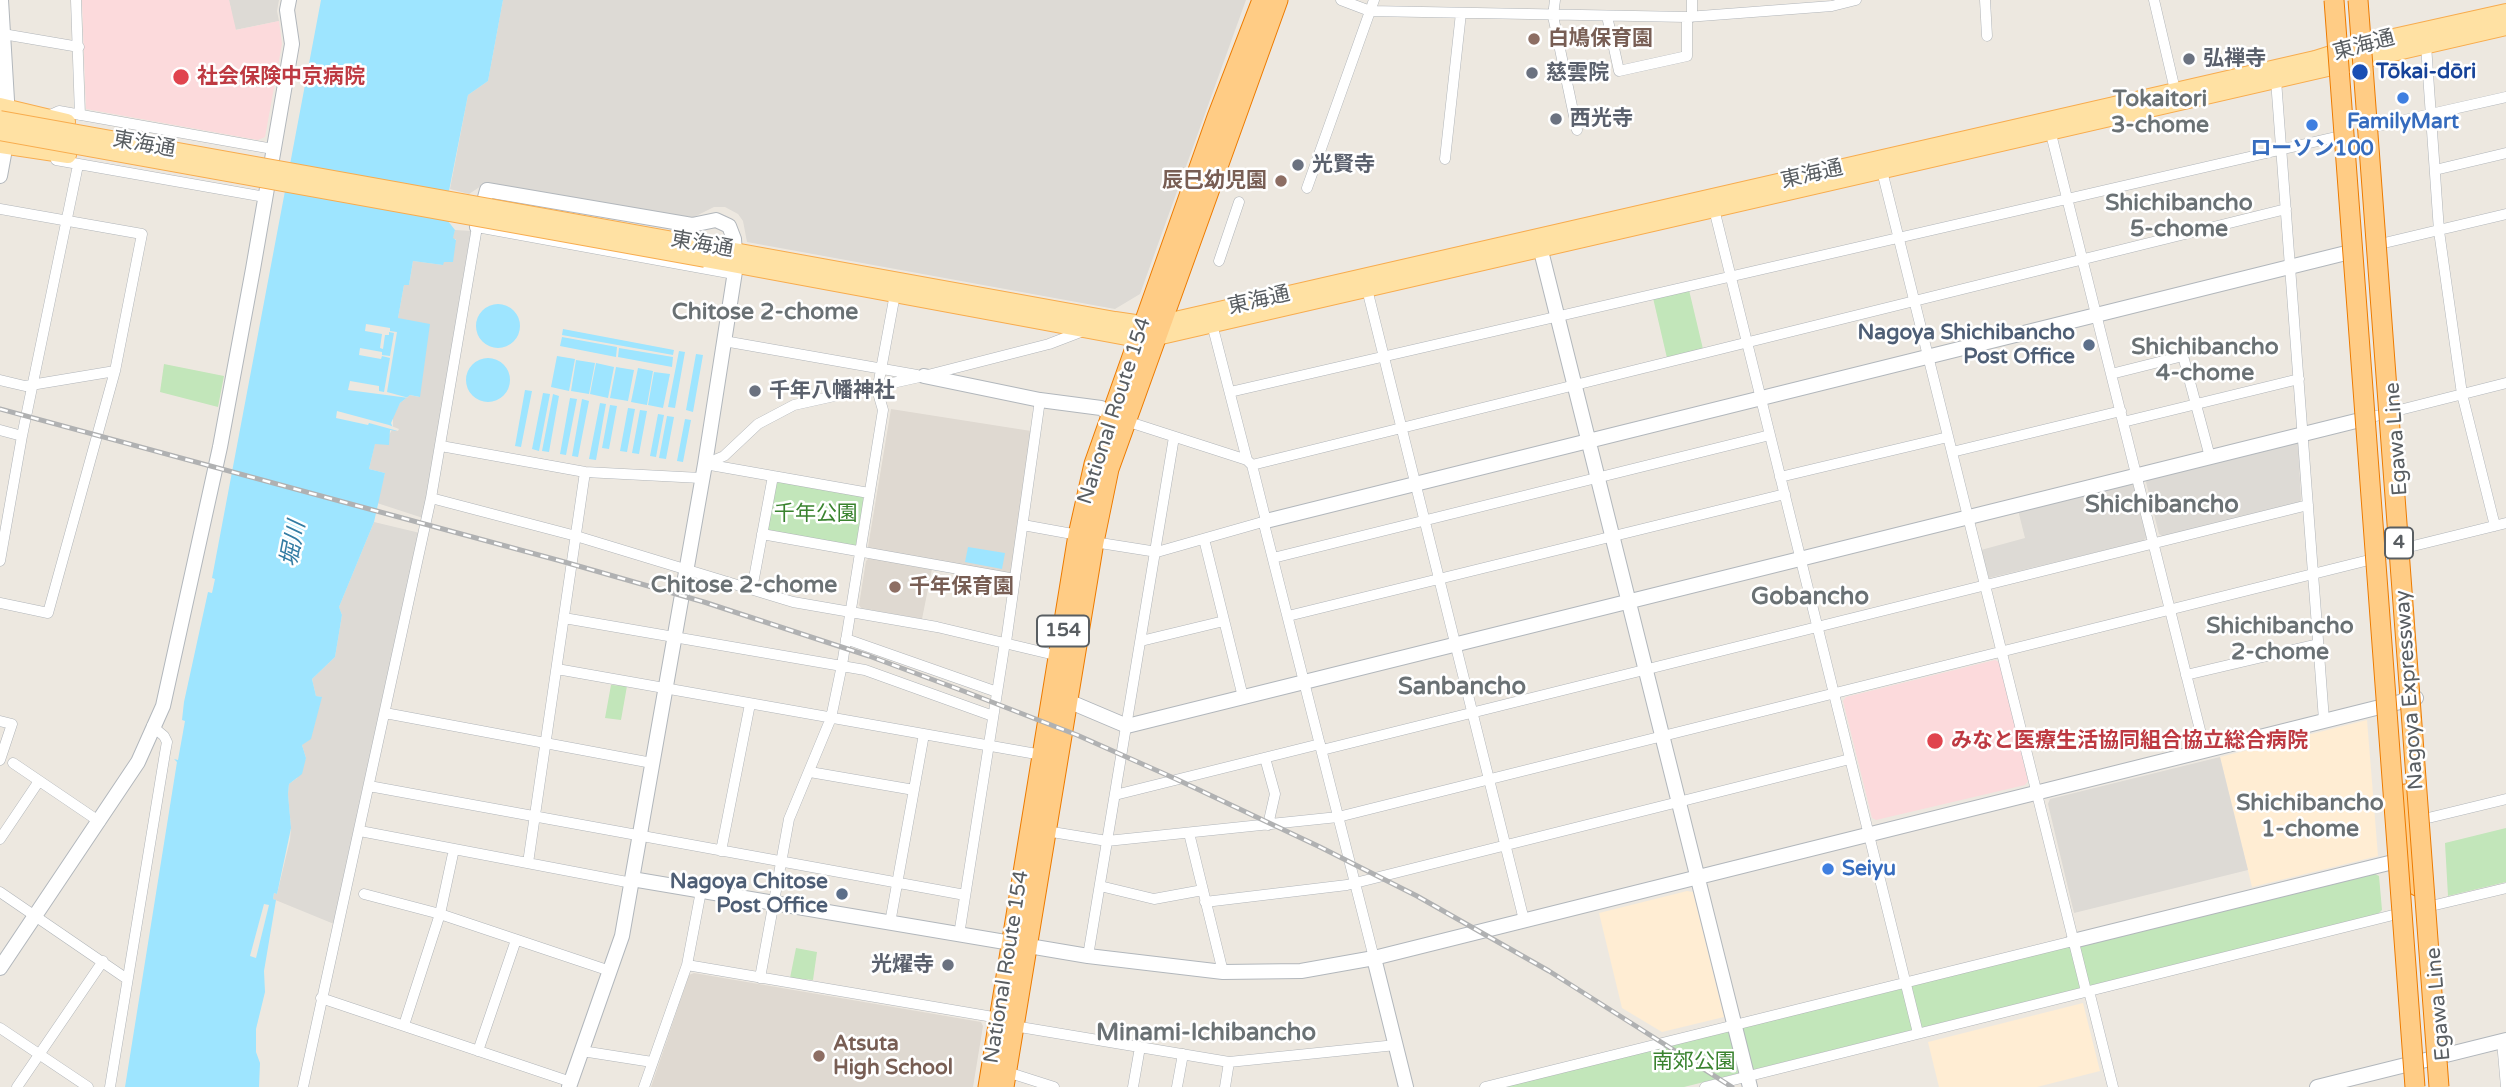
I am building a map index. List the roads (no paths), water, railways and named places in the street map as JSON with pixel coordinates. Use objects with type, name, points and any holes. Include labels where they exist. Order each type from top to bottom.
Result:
[{"type":"highway","name":"National Route 154","points":[[1005,1079],[1007,1022],[1042,755],[1059,656],[1086,538],[1109,469],[1119,418],[1217,117],[1262,0]]},
{"type":"highway","name":"National Route 154","points":[[1149,331],[1278,0]]},
{"type":"highway","name":"Nagoya Expressway","points":[[2333,0],[2400,920],[2415,1087]]},
{"type":"highway","points":[[2341,96],[2347,85],[2342,0]]},
{"type":"highway","points":[[2352,0],[2358,70],[2362,61]]},
{"type":"highway","name":"Nagoya Expressway","points":[[2360,0],[2362,61],[2439,1087]]},
{"type":"highway","points":[[2387,387],[2382,399],[2380,457],[2405,793],[2409,839],[2420,905],[2434,945]]},
{"type":"highway","name":"National Route 154","points":[[1019,945],[1046,831],[1068,701],[1086,538]]},
{"type":"highway","points":[[2400,920],[2412,936],[2426,1087]]},
{"type":"highway","name":"National Route 154","points":[[988,1087],[1007,1022]]},
{"type":"main road","name":"Egawa Line","points":[[2333,0],[2334,60],[2350,252],[2351,327],[2393,862],[2400,920],[2410,1087]]},
{"type":"main road","name":"Egawa Line","points":[[2360,0],[2362,61],[2387,296],[2446,1087]]},
{"type":"main road","name":"東海通","points":[[2362,61],[2506,12]]},
{"type":"main road","name":"東海通","points":[[2047,126],[2175,90],[2334,60],[2362,61],[2506,27]]},
{"type":"main road","name":"東海通","points":[[735,263],[1149,331],[2047,126],[2276,80],[2334,60]]},
{"type":"main road","name":"東海通","points":[[3,111],[446,206],[706,253],[735,263],[895,294],[1090,328],[1149,331],[1212,324],[1367,289],[1540,243],[1714,209],[1880,165]]},
{"type":"main road","points":[[3,111],[74,118],[409,185],[446,206]]},
{"type":"main road","name":"東海通","points":[[2,141],[446,206]]},
{"type":"main road","points":[[2,141],[73,160],[425,218],[446,206]]},
{"type":"street","points":[[0,176],[3,111],[1,0]]},
{"type":"street","points":[[76,0],[79,47],[74,118],[273,149]]},
{"type":"street","points":[[0,968],[138,762],[163,706],[230,398],[292,44],[287,10],[289,0]]},
{"type":"street","points":[[1341,0],[1370,11],[1689,17],[1856,0]]},
{"type":"street","points":[[1307,188],[1374,0]]},
{"type":"street","points":[[1555,0],[1553,16],[1577,130]]},
{"type":"street","points":[[1607,16],[1619,71],[1687,56],[1692,0]]},
{"type":"street","points":[[1984,0],[1987,36]]},
{"type":"street","points":[[2154,0],[2175,90]]},
{"type":"street","points":[[1445,159],[1461,13]]},
{"type":"street","points":[[3,34],[79,47]]},
{"type":"street","points":[[2426,45],[2439,231],[2462,394],[2495,526]]},
{"type":"street","points":[[2276,80],[2324,720]]},
{"type":"street","points":[[2369,128],[2506,97]]},
{"type":"street","points":[[2047,126],[2083,258],[2205,750]]},
{"type":"street","points":[[1230,392],[2340,136]]},
{"type":"street","points":[[2435,170],[2506,153]]},
{"type":"street","points":[[0,561],[22,436],[66,221],[73,160],[265,197]]},
{"type":"street","points":[[1880,165],[2073,941],[2113,1087]]},
{"type":"street","points":[[303,1087],[321,999],[360,831],[431,498],[477,227],[487,190],[692,225],[716,220],[729,226],[733,232],[735,263],[724,341],[622,936],[570,1085],[404,1025],[321,999]]},
{"type":"street","points":[[1219,261],[1239,202]]},
{"type":"street","points":[[0,209],[142,234],[115,371],[48,612],[0,603]]},
{"type":"street","points":[[1714,209],[1918,1033]]},
{"type":"street","points":[[724,341],[924,376],[1040,400],[1101,408],[1119,418],[1249,462],[1402,428],[2286,209]]},
{"type":"street","points":[[2380,244],[2506,214]]},
{"type":"street","points":[[477,227],[735,263]]},
{"type":"street","points":[[1540,243],[1748,1081]]},
{"type":"street","points":[[1023,525],[1157,552],[1589,440],[2350,252]]},
{"type":"street","points":[[1367,289],[1524,920]]},
{"type":"street","points":[[760,978],[789,819],[831,718],[842,665],[883,410],[877,386],[895,294]]},
{"type":"street","points":[[1212,324],[1265,522],[1406,1087]]},
{"type":"street","points":[[705,464],[724,456],[758,424],[775,414],[812,400],[924,376],[1049,344],[1090,328]]},
{"type":"street","points":[[2111,374],[2183,356],[2210,457]]},
{"type":"street","points":[[0,380],[25,386],[115,371]]},
{"type":"street","points":[[2123,422],[2299,379]]},
{"type":"street","points":[[1068,701],[1126,726],[2506,383]]},
{"type":"street","points":[[959,935],[1006,642],[1040,400]]},
{"type":"street","points":[[1952,452],[2120,411]]},
{"type":"street","points":[[0,430],[22,436]]},
{"type":"street","points":[[1273,558],[1770,435]]},
{"type":"street","points":[[1088,956],[1174,437]]},
{"type":"street","points":[[1780,477],[1948,437]]},
{"type":"street","points":[[441,446],[585,472],[701,478]]},
{"type":"street","points":[[705,464],[869,493]]},
{"type":"street","points":[[528,863],[585,472]]},
{"type":"street","points":[[751,589],[773,476]]},
{"type":"street","points":[[1288,617],[1784,494]]},
{"type":"street","points":[[431,498],[576,536],[793,602],[1006,642],[1059,656]]},
{"type":"street","points":[[1115,795],[1472,712],[2308,505]]},
{"type":"street","points":[[1046,831],[1107,841],[1338,817],[2369,560],[2405,548],[2506,523]]},
{"type":"street","points":[[762,534],[1015,579]]},
{"type":"street","points":[[1203,539],[1243,697]]},
{"type":"street","points":[[564,618],[865,670],[993,716]]},
{"type":"street","points":[[1141,641],[1224,621]]},
{"type":"street","points":[[846,639],[997,692]]},
{"type":"street","points":[[2186,675],[2318,644]]},
{"type":"street","points":[[557,669],[1042,755]]},
{"type":"street","points":[[360,831],[632,881],[1088,956],[1223,972],[1301,971],[1374,958],[2416,698]]},
{"type":"street","points":[[721,850],[750,704]]},
{"type":"street","points":[[385,713],[652,763]]},
{"type":"street","points":[[0,721],[12,724],[0,760]]},
{"type":"street","points":[[110,1087],[167,742],[152,726]]},
{"type":"street","points":[[890,923],[924,734]]},
{"type":"street","points":[[1265,758],[1275,794],[1268,825]]},
{"type":"street","points":[[1205,902],[1355,883],[1850,759]]},
{"type":"street","points":[[13,763],[100,822]]},
{"type":"street","points":[[810,772],[914,790]]},
{"type":"street","points":[[0,839],[39,781]]},
{"type":"street","points":[[369,786],[965,895]]},
{"type":"street","points":[[2424,819],[2506,799]]},
{"type":"street","points":[[1189,833],[1223,972]]},
{"type":"street","points":[[404,1025],[440,914],[454,849]]},
{"type":"street","points":[[1485,1087],[2393,862]]},
{"type":"street","points":[[1100,886],[1154,899],[1202,890]]},
{"type":"street","points":[[2431,906],[2506,888]]},
{"type":"street","points":[[644,1087],[687,965],[701,891]]},
{"type":"street","points":[[0,892],[127,979]]},
{"type":"street","points":[[364,894],[440,914],[610,971]]},
{"type":"street","points":[[1705,1087],[1748,1081],[1918,1033],[2087,991],[2400,920]]},
{"type":"street","points":[[478,1051],[516,940]]},
{"type":"street","points":[[17,1087],[103,961]]},
{"type":"street","points":[[687,965],[1229,1062],[1395,1045]]},
{"type":"street","points":[[0,1028],[88,1087]]},
{"type":"street","points":[[2317,1087],[2504,1041],[2506,1087]]},
{"type":"street","points":[[1133,1087],[1140,1047]]},
{"type":"street","points":[[582,1051],[652,1062]]},
{"type":"street","points":[[1177,1087],[1183,1054]]},
{"type":"street","points":[[1225,1087],[1229,1062]]},
{"type":"street","points":[[1005,1079],[1054,1087]]},
{"type":"water","name":"堀川","points":[[321,0],[503,0],[488,81],[468,95],[444,216],[455,230],[453,262],[444,262],[443,265],[413,261],[409,285],[404,285],[398,318],[430,324],[420,397],[410,395],[400,403],[391,423],[397,431],[390,430],[389,445],[375,444],[369,469],[385,473],[374,522],[339,607],[342,615],[335,657],[312,679],[316,696],[322,697],[311,739],[302,745],[306,758],[302,774],[289,784],[291,828],[277,894],[274,893],[273,899],[276,900],[264,971],[265,992],[256,1029],[256,1052],[260,1063],[259,1087],[125,1087],[177,762],[174,759],[178,760],[185,721],[182,720],[184,702],[208,592],[212,593],[215,579],[212,578]]},
{"type":"water","points":[[498,304],[514,310],[520,326],[514,342],[498,348],[482,342],[476,326],[482,310]]},
{"type":"water","points":[[563,329],[674,350],[673,355],[562,335]]},
{"type":"water","points":[[562,337],[617,347],[616,357],[560,346]]},
{"type":"water","points":[[619,348],[673,357],[672,367],[618,357]]},
{"type":"water","points":[[679,351],[685,352],[675,408],[668,407]]},
{"type":"water","points":[[696,354],[703,355],[693,412],[686,410]]},
{"type":"water","points":[[557,356],[575,359],[569,391],[551,387]]},
{"type":"water","points":[[488,358],[504,364],[510,380],[504,396],[488,402],[472,396],[466,380],[472,364]]},
{"type":"water","points":[[576,360],[595,363],[589,394],[571,391]]},
{"type":"water","points":[[596,363],[614,367],[608,398],[590,394]]},
{"type":"water","points":[[616,367],[634,370],[628,401],[610,398]]},
{"type":"water","points":[[638,368],[653,371],[647,405],[631,402]]},
{"type":"water","points":[[654,372],[670,374],[663,408],[648,405]]},
{"type":"water","points":[[525,390],[532,391],[521,447],[515,446]]},
{"type":"water","points":[[543,393],[550,394],[539,451],[532,449]]},
{"type":"water","points":[[553,394],[559,396],[549,452],[542,451]]},
{"type":"water","points":[[570,398],[577,399],[566,455],[560,454]]},
{"type":"water","points":[[582,399],[589,401],[578,457],[572,456]]},
{"type":"water","points":[[600,403],[606,404],[596,460],[589,459]]},
{"type":"water","points":[[610,405],[617,406],[609,449],[602,448]]},
{"type":"water","points":[[628,408],[635,409],[627,452],[620,451]]},
{"type":"water","points":[[640,410],[647,411],[639,454],[632,453]]},
{"type":"water","points":[[658,414],[664,415],[656,457],[650,456]]},
{"type":"water","points":[[667,416],[674,417],[666,459],[659,458]]},
{"type":"water","points":[[685,419],[691,420],[683,462],[677,461]]},
{"type":"water","points":[[968,547],[1005,553],[1002,569],[965,562]]},
{"type":"railway","points":[[0,409],[704,602],[869,656],[1077,735],[1320,847],[1417,896],[1549,971],[1732,1087]]},
{"type":"place","name":"白鳩保育園","points":[[1534,39]]},
{"type":"place","name":"弘禅寺","points":[[2189,59]]},
{"type":"place","name":"Tōkai-dōri","points":[[2360,72]]},
{"type":"place","name":"慈雲院","points":[[1532,73]]},
{"type":"place","name":"社会保険中京病院","points":[[181,77]]},
{"type":"place","name":"FamilyMart","points":[[2403,98]]},
{"type":"place","name":"西光寺","points":[[1556,119]]},
{"type":"place","name":"ローソン100","points":[[2312,125]]},
{"type":"place","name":"光賢寺","points":[[1298,165]]},
{"type":"place","name":"辰巳幼児園","points":[[1281,181]]},
{"type":"place","name":"Nagoya Shichibancho Post Office","points":[[2089,345]]},
{"type":"place","name":"千年八幡神社","points":[[755,391]]},
{"type":"place","name":"千年保育園","points":[[895,587]]},
{"type":"place","name":"みなと医療生活協同組合協立総合病院","points":[[1935,741]]},
{"type":"place","name":"Seiyu","points":[[1828,869]]},
{"type":"place","name":"Nagoya Chitose Post Office","points":[[842,894]]},
{"type":"place","name":"光燿寺","points":[[948,965]]},
{"type":"place","name":"Atsuta High School","points":[[819,1056]]},
{"type":"district","name":"Tokaitori 3-chome","points":[[2160,113]]},
{"type":"district","name":"Shichibancho 5-chome","points":[[2179,217]]},
{"type":"district","name":"Chitose 2-chome","points":[[765,313]]},
{"type":"district","name":"Shichibancho 4-chome","points":[[2205,361]]},
{"type":"district","name":"Shichibancho","points":[[2162,506]]},
{"type":"district","name":"Chitose 2-chome","points":[[744,586]]},
{"type":"district","name":"Gobancho","points":[[1810,598]]},
{"type":"district","name":"Shichibancho 2-chome","points":[[2280,640]]},
{"type":"district","name":"Sanbancho","points":[[1462,688]]},
{"type":"district","name":"Shichibancho 1-chome","points":[[2310,817]]},
{"type":"district","name":"Minami-Ichibancho","points":[[1206,1034]]},
{"type":"park label","name":"千年公園","points":[[816,514]]},
{"type":"park label","name":"南郊公園","points":[[1694,1062]]}]
